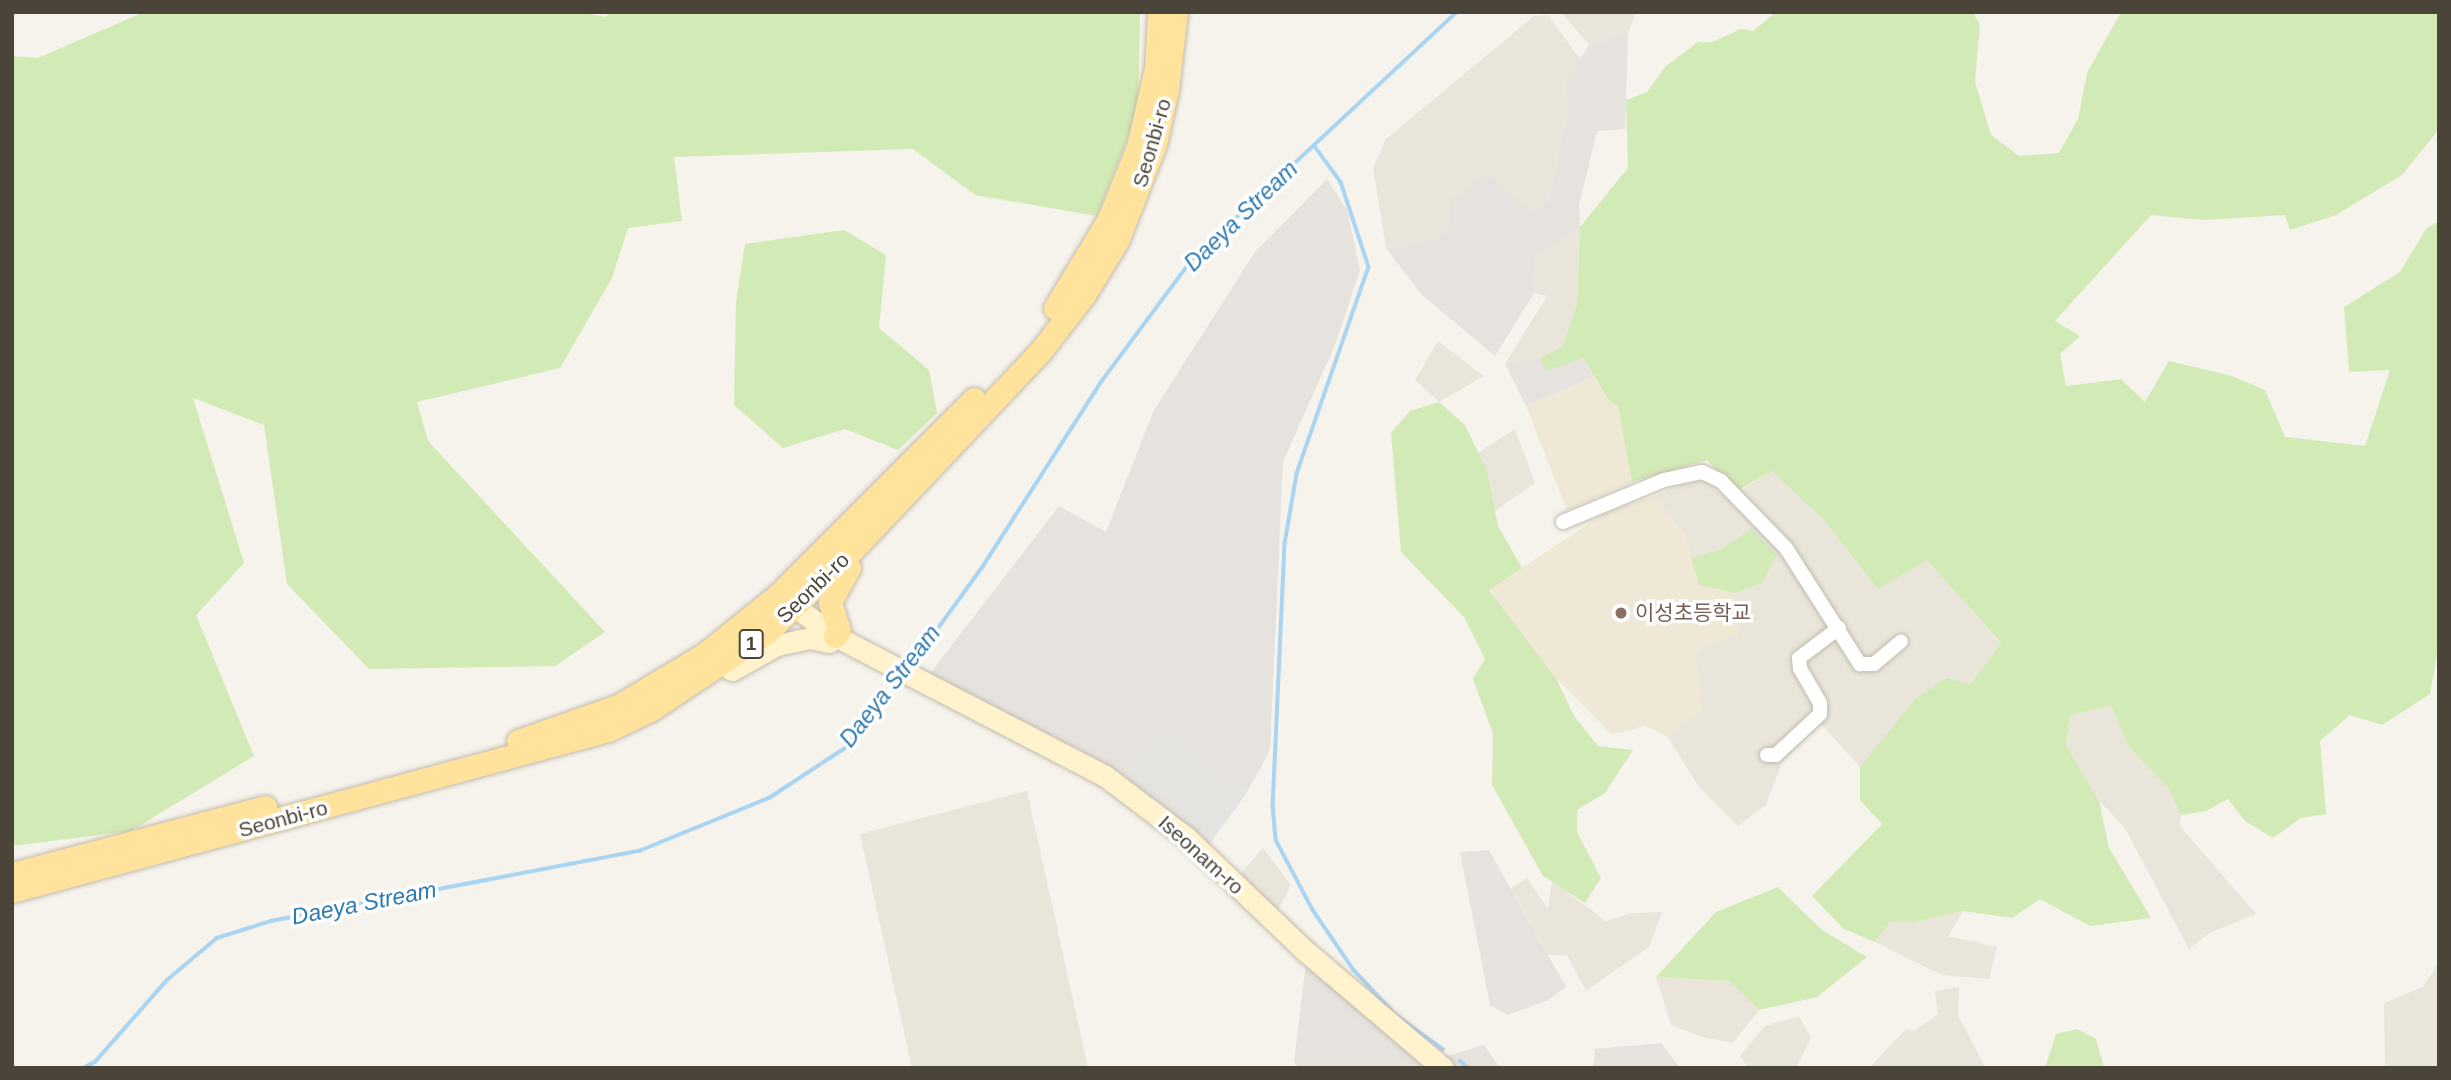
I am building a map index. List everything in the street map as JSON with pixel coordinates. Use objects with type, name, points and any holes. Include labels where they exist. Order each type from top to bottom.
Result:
[{"type":"main road","name":"Seonbi-ro","points":[[12,891],[608,730],[724,664],[786,602],[989,384],[1068,290],[1109,219],[1138,146],[1156,68],[1159,12]]},
{"type":"main road","name":"Seonbi-ro","points":[[12,874],[524,740],[618,706],[786,602],[843,560],[1039,353],[1110,251],[1155,144],[1167,90],[1176,12]]},
{"type":"main road","points":[[724,664],[732,670],[777,645],[811,638],[828,642],[835,636],[839,630],[830,602],[849,569],[843,560]]},
{"type":"main road","points":[[786,602],[835,636]]},
{"type":"main road","name":"Iseonam-ro","points":[[835,636],[1105,776],[1187,838],[1303,949],[1443,1068]]},
{"type":"street","points":[[1563,523],[1664,480],[1702,472],[1721,481],[1786,548],[1860,664],[1874,664],[1901,641]]},
{"type":"street","points":[[1767,755],[1776,755],[1820,714],[1820,704],[1800,669],[1799,658],[1839,628]]},
{"type":"shaded area","points":[[1561,12],[1636,12],[1628,33],[1589,45]]},
{"type":"shaded area","points":[[1548,15],[1582,62],[1565,83],[1568,111],[1549,199],[1533,214],[1451,224],[1438,239],[1386,248],[1373,168],[1386,139],[1534,16]]},
{"type":"shaded area","points":[[1628,33],[1625,129],[1597,131],[1579,205],[1580,227],[1535,258],[1534,293],[1495,356],[1422,295],[1386,248],[1438,239],[1451,224],[1451,200],[1487,173],[1533,214],[1549,199],[1568,111],[1565,83],[1589,45]]},
{"type":"shaded area","points":[[1327,179],[1347,210],[1360,270],[1335,345],[1283,462],[1270,750],[1246,794],[1180,742],[1152,737],[1124,777],[1092,756],[929,675],[1059,506],[1106,532],[1154,410],[1255,252]]},
{"type":"shaded area","points":[[1580,227],[1577,303],[1562,347],[1540,358],[1505,364],[1547,296],[1534,293],[1535,258]]},
{"type":"shaded area","points":[[1438,341],[1484,376],[1439,402],[1415,380]]},
{"type":"shaded area","points":[[1540,358],[1547,370],[1583,358],[1594,377],[1526,406],[1505,364]]},
{"type":"shaded area","points":[[1594,377],[1608,399],[1619,406],[1632,482],[1567,510],[1526,406]]},
{"type":"shaded area","points":[[1515,429],[1535,483],[1495,511],[1478,453]]},
{"type":"shaded area","points":[[1772,471],[1824,520],[1927,559],[2001,644],[1970,685],[1888,735],[1860,767],[1821,724],[1782,762],[1766,805],[1738,826],[1699,787],[1667,736],[1702,708],[1694,652],[1738,634],[1734,593],[1762,583],[1751,529],[1721,549],[1691,558],[1685,535],[1654,496],[1682,484],[1706,481],[1727,499]]},
{"type":"shaded area","name":"이성초등학교","points":[[1654,496],[1685,535],[1699,585],[1734,593],[1738,634],[1694,652],[1702,708],[1667,736],[1644,726],[1612,735],[1542,664],[1489,589],[1607,512]]},
{"type":"shaded area","points":[[2111,706],[2129,747],[2169,789],[2181,815],[2180,826],[2256,914],[2209,933],[2189,949],[2125,828],[2099,801],[2066,745],[2070,715]]},
{"type":"shaded area","points":[[1152,737],[1180,742],[1246,794],[1208,846],[1124,777]]},
{"type":"shaded area","points":[[1027,791],[1088,1068],[912,1068],[860,834]]},
{"type":"shaded area","points":[[1263,848],[1291,885],[1277,912],[1241,873]]},
{"type":"shaded area","points":[[1489,850],[1566,987],[1548,1000],[1508,1015],[1490,1005],[1460,852]]},
{"type":"shaded area","points":[[1527,878],[1548,909],[1552,881],[1606,921],[1632,913],[1662,912],[1649,947],[1586,991],[1567,955],[1548,955],[1511,888]]},
{"type":"shaded area","points":[[1963,911],[1948,936],[1997,947],[1989,979],[1942,975],[1875,942],[1890,922],[1915,922]]},
{"type":"shaded area","points":[[2439,962],[2439,1068],[2385,1068],[2384,1003],[2423,987]]},
{"type":"shaded area","points":[[1306,963],[1420,1064],[1484,1045],[1500,1068],[1299,1068],[1294,1062]]},
{"type":"shaded area","points":[[1656,977],[1729,981],[1759,1010],[1733,1043],[1706,1038],[1671,1025]]},
{"type":"shaded area","points":[[1959,987],[1958,1016],[1986,1068],[1869,1068],[1906,1029],[1914,1031],[1938,1014],[1935,991]]},
{"type":"shaded area","points":[[1799,1016],[1811,1038],[1796,1068],[1749,1068],[1740,1056],[1765,1026]]},
{"type":"shaded area","points":[[1661,1043],[1680,1068],[1593,1068],[1595,1049]]},
{"type":"green space","points":[[144,12],[578,12],[606,17],[609,12],[1140,12],[1138,111],[1097,216],[975,195],[913,149],[674,157],[682,221],[628,228],[612,278],[560,368],[417,402],[428,441],[605,632],[555,666],[369,669],[287,584],[264,425],[193,398],[244,563],[196,615],[254,756],[131,831],[12,846],[12,56],[38,58]]},
{"type":"green space","points":[[1776,12],[1973,12],[1980,25],[1975,81],[1991,135],[2019,156],[2059,153],[2078,119],[2087,73],[2121,12],[2439,12],[2439,129],[2402,175],[2336,215],[2290,230],[2285,215],[2205,220],[2151,215],[2055,321],[2080,336],[2060,354],[2066,386],[2121,379],[2145,402],[2169,361],[2232,376],[2265,390],[2285,437],[2365,446],[2390,370],[2349,372],[2344,307],[2400,272],[2426,229],[2439,221],[2439,644],[2430,694],[2382,725],[2350,715],[2320,741],[2326,814],[2301,818],[2273,838],[2245,821],[2228,799],[2206,811],[2181,815],[2169,789],[2129,747],[2111,706],[2070,715],[2066,745],[2099,801],[2109,848],[2151,918],[2090,926],[2040,899],[2012,918],[1963,911],[1915,922],[1890,922],[1875,942],[1844,929],[1812,896],[1882,824],[1860,800],[1860,767],[1916,698],[1947,678],[1970,685],[2001,643],[1927,560],[1878,589],[1824,520],[1772,471],[1737,491],[1707,460],[1632,482],[1618,406],[1608,399],[1583,358],[1546,371],[1540,358],[1562,347],[1577,304],[1580,227],[1628,168],[1626,100],[1647,92],[1665,67],[1698,42],[1712,42],[1741,29],[1753,31]]},
{"type":"green space","points":[[844,230],[886,255],[879,328],[929,370],[937,413],[898,450],[845,429],[783,448],[734,405],[736,302],[745,244]]},
{"type":"green space","points":[[1439,402],[1465,425],[1487,471],[1498,526],[1522,568],[1489,590],[1557,680],[1574,716],[1598,746],[1633,750],[1605,793],[1577,810],[1577,832],[1601,878],[1585,903],[1543,876],[1492,785],[1493,734],[1473,679],[1485,659],[1464,617],[1401,552],[1391,433],[1410,411]]},
{"type":"green space","points":[[1751,529],[1777,555],[1762,583],[1734,593],[1699,585],[1691,558],[1721,549]]},
{"type":"green space","points":[[1778,887],[1822,930],[1867,957],[1817,997],[1759,1010],[1729,981],[1656,977],[1716,912]]},
{"type":"green space","points":[[2077,1029],[2096,1039],[2104,1068],[2045,1068],[2056,1034]]},
{"type":"waterway","name":"Daeya Stream","points":[[910,667],[983,566],[1101,382],[1193,258],[1457,12]]},
{"type":"waterway","points":[[1316,148],[1341,182],[1369,267],[1297,474],[1285,544],[1273,805],[1276,840],[1313,910],[1354,970],[1396,1015],[1443,1049]]},
{"type":"waterway","name":"Daeya Stream","points":[[83,1068],[95,1062],[167,980],[217,938],[271,921],[639,851],[769,798],[845,748],[900,679]]},
{"type":"waterway","points":[[1460,1061],[1469,1068]]},
{"type":"place","name":"이성초등학교","points":[[1621,613]]}]
